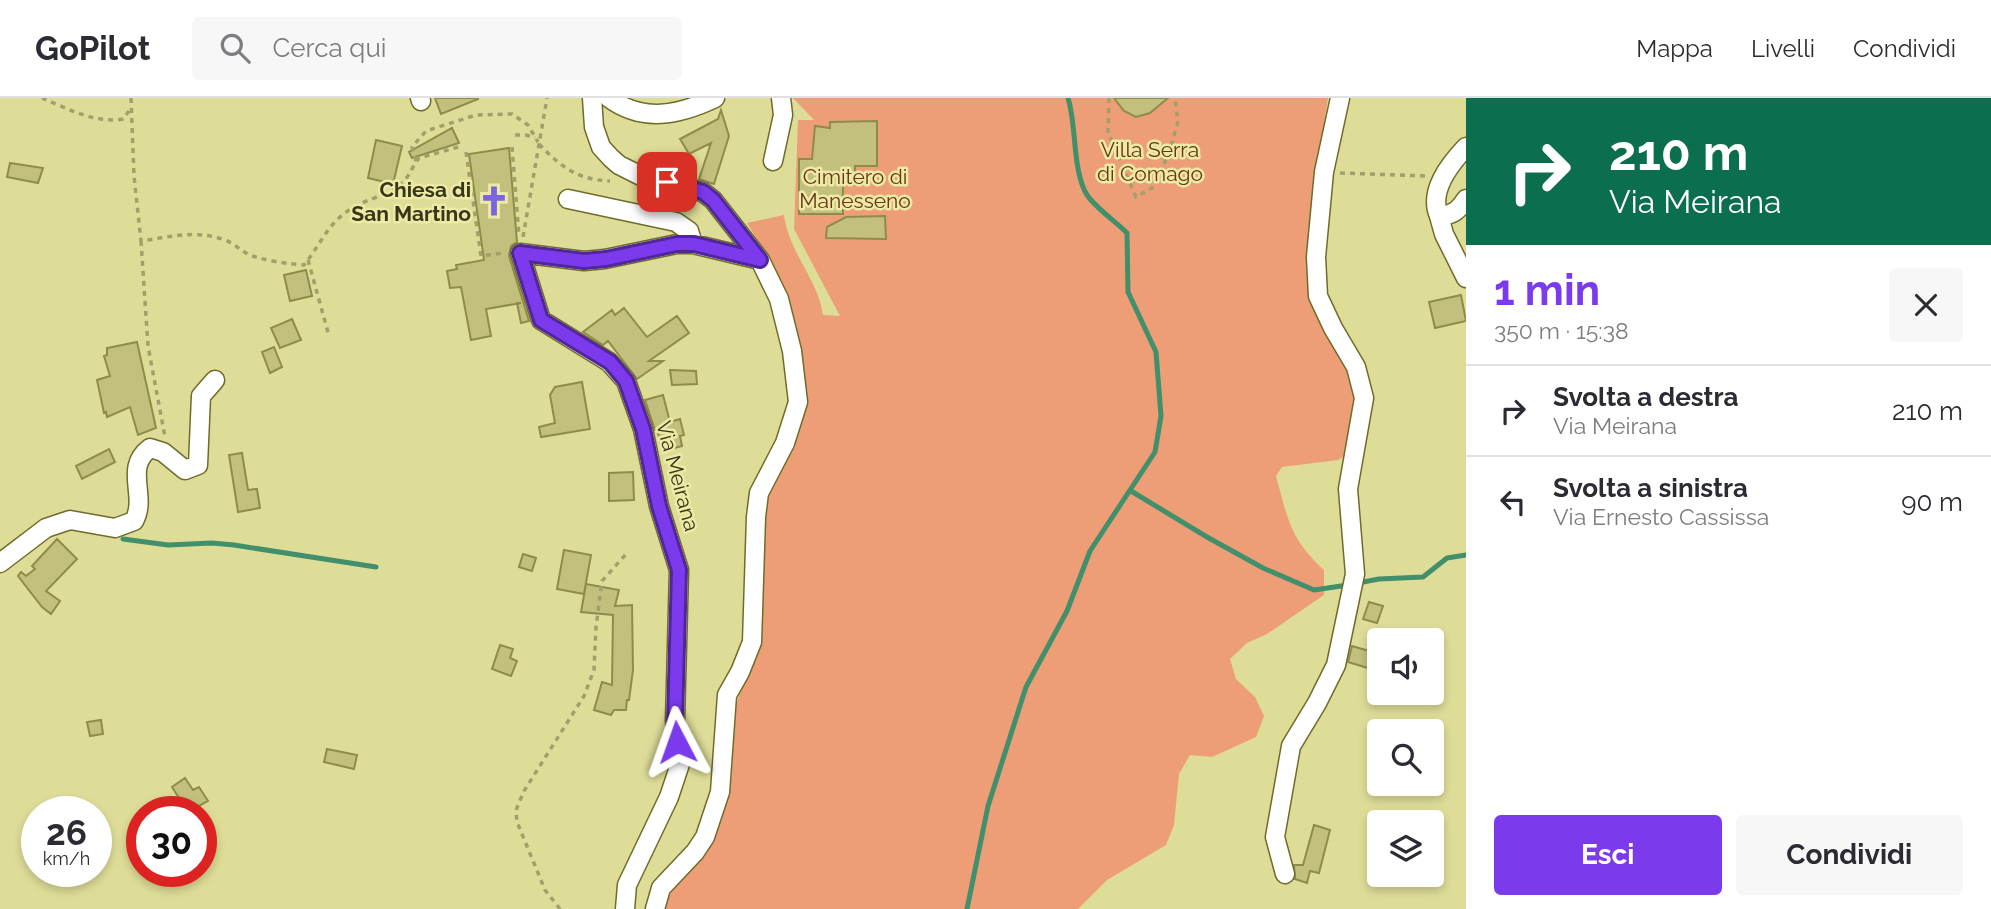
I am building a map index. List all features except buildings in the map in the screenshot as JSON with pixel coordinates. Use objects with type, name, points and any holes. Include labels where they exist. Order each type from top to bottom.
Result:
[{"type":"street","points":[[655,909],[661,888],[695,852],[705,837],[720,792],[727,695],[752,642],[759,492],[785,443],[798,402],[792,351],[779,299],[760,260],[713,200],[703,192],[643,177],[618,165],[601,147],[594,127],[595,98],[645,114],[664,115],[694,108],[715,98]]},
{"type":"street","points":[[773,161],[783,115],[781,98]]},
{"type":"street","points":[[1285,874],[1275,837],[1291,746],[1336,665],[1355,574],[1348,489],[1364,398],[1356,367],[1318,296],[1316,257],[1324,172],[1340,98]]},
{"type":"street","points":[[1466,147],[1443,176],[1435,207],[1444,234],[1466,278]]},
{"type":"street","points":[[568,199],[676,222],[689,231],[694,244]]},
{"type":"street","points":[[1439,216],[1457,212],[1466,199]]},
{"type":"street","points":[[520,253],[584,261],[677,244],[694,244],[760,260]]},
{"type":"street","name":"Via Meirana","points":[[520,253],[541,320],[610,362],[626,381],[643,429],[659,506],[679,570],[675,721],[680,764],[669,797],[627,885],[625,909]]},
{"type":"street","points":[[0,563],[46,528],[70,520],[115,528],[134,521],[139,512],[137,465],[141,455],[150,448],[163,452],[185,470],[198,465],[201,396],[215,380]]},
{"type":"path","points":[[42,98],[69,110],[101,119],[122,119],[131,109]]},
{"type":"path","points":[[131,98],[134,176],[148,346],[169,457]]},
{"type":"path","points":[[520,253],[547,98]]},
{"type":"path","points":[[1108,98],[1108,132],[1136,198],[1152,188],[1170,151],[1178,121],[1175,98]]},
{"type":"path","points":[[416,161],[412,147],[426,131],[477,115],[512,114],[528,125],[538,142]]},
{"type":"path","points":[[515,135],[535,138],[575,174],[612,181]]},
{"type":"path","points":[[141,241],[182,234],[221,238],[247,254],[304,265],[330,226],[354,207],[395,188],[405,180],[419,158],[462,146]]},
{"type":"path","points":[[512,146],[520,253]]},
{"type":"path","points":[[466,152],[481,256],[520,253]]},
{"type":"path","points":[[1324,172],[1443,176]]},
{"type":"path","points":[[308,260],[329,336]]},
{"type":"path","points":[[560,909],[545,890],[517,822],[516,810],[535,771],[584,696],[594,670],[602,581],[627,553]]},
{"type":"green space","points":[[793,98],[1328,98],[1310,216],[1311,299],[1356,387],[1355,434],[1348,454],[1338,460],[1282,467],[1276,476],[1287,516],[1297,538],[1324,570],[1324,595],[1267,634],[1247,643],[1230,659],[1236,679],[1255,697],[1264,716],[1256,737],[1212,757],[1190,755],[1179,774],[1174,825],[1166,845],[1107,880],[1078,909],[662,909],[663,900],[708,850],[722,819],[732,774],[733,714],[751,660],[755,513],[788,457],[801,421],[800,373],[792,327],[772,264],[747,223],[784,215],[792,242],[816,290],[823,315],[840,316],[794,229],[798,120],[814,120]]},
{"type":"waterway","points":[[967,909],[988,806],[1026,687],[1067,611],[1090,551],[1155,452],[1161,416],[1156,352],[1128,292],[1127,233],[1091,200],[1082,185],[1068,98]]},
{"type":"waterway","points":[[1131,491],[1263,568],[1314,590],[1348,585]]},
{"type":"waterway","points":[[123,539],[168,545],[234,545],[376,567]]},
{"type":"waterway","points":[[1358,583],[1423,577],[1447,558],[1466,555]]},
{"type":"place","name":"Chiesa di San Martino","points":[[494,201]]},
{"type":"route","points":[[667,182],[703,192],[713,200],[760,260],[694,244],[677,244],[584,261],[520,253],[541,320],[610,362],[626,381],[643,429],[659,506],[679,570],[676,628],[677,742]]},
{"type":"park label","name":"Villa Serra di Comago","points":[[1150,161]]},
{"type":"park label","name":"Cimitero di Manesseno","points":[[855,188]]}]
